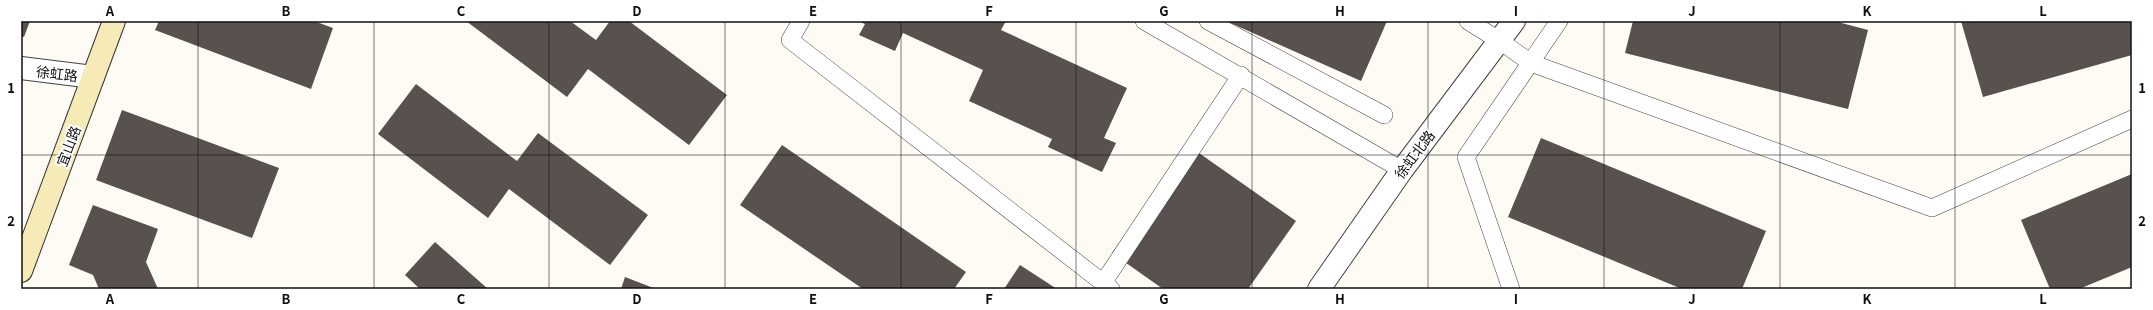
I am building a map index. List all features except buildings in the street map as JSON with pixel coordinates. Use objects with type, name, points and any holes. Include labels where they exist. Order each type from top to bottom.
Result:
[{"type":"main road","name":"宜山路","points":[[21,271],[114,21]]},
{"type":"street","name":"徐虹北路","points":[[1319,289],[1402,170],[1514,21]]},
{"type":"street","name":"徐虹路","points":[[21,68],[93,77]]},
{"type":"lane","points":[[801,21],[790,40],[1107,286],[1240,75]]},
{"type":"lane","points":[[1144,21],[1240,75],[1402,170]]},
{"type":"lane","points":[[1208,21],[1384,115]]},
{"type":"lane","points":[[1468,21],[1500,40],[1531,63],[1932,208],[2132,119]]},
{"type":"lane","points":[[1511,289],[1466,157],[1559,21]]}]
